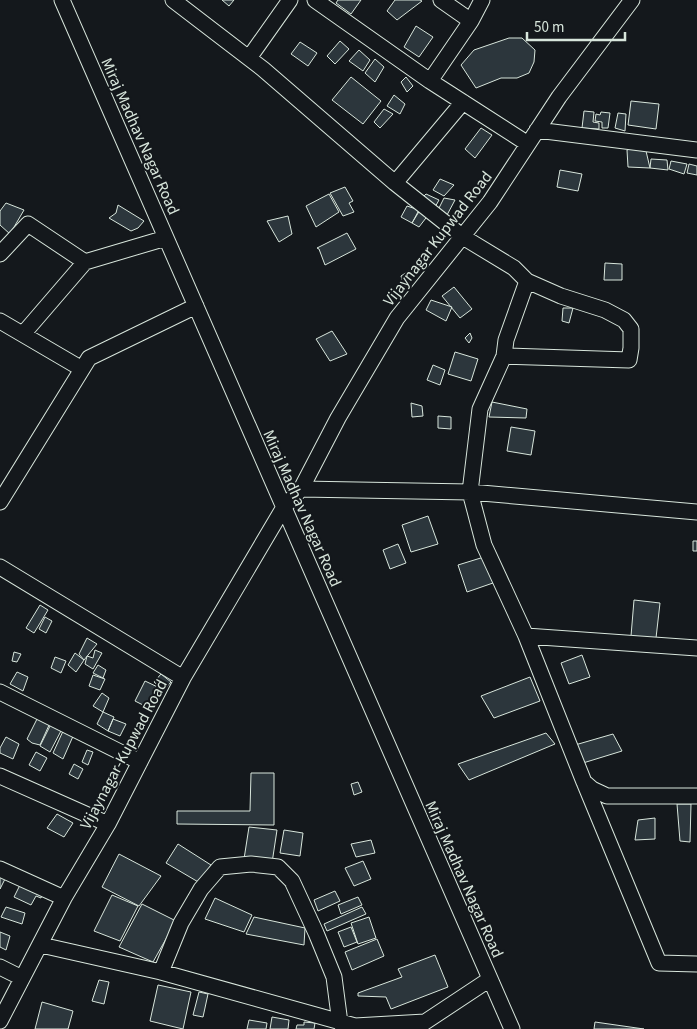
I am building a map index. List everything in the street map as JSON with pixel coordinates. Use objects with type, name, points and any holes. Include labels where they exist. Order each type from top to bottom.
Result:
[{"type":"street","name":"Miraj Madhav Nagar Road","points":[[62,0],[512,1029]]},
{"type":"street","points":[[173,0],[249,58],[395,183],[463,237],[514,268],[527,281],[561,296],[605,310],[624,320],[631,329],[632,348],[629,360],[504,356]]},
{"type":"street","points":[[249,58],[290,0]]},
{"type":"street","points":[[315,0],[430,81],[528,144]]},
{"type":"street","points":[[441,0],[471,21]]},
{"type":"street","points":[[430,81],[471,21],[482,0]]},
{"type":"street","name":"Vijaynagar Kupwad Road","points":[[284,507],[300,489],[338,418],[397,318],[490,202],[559,97],[632,0]]},
{"type":"street","points":[[395,183],[463,102]]},
{"type":"street","points":[[537,130],[697,150]]},
{"type":"street","points":[[0,254],[28,224],[85,262]]},
{"type":"street","points":[[24,334],[85,262],[166,238]]},
{"type":"street","points":[[527,281],[506,340],[504,356],[480,409],[470,492],[484,545],[526,636],[659,963],[697,964]]},
{"type":"street","points":[[0,502],[89,358],[196,306]]},
{"type":"street","points":[[0,321],[82,369]]},
{"type":"street","points":[[300,489],[470,492],[697,512]]},
{"type":"street","name":"Vijaynagar-Kupwad Road","points":[[0,1021],[64,898],[108,824],[183,678],[284,507]]},
{"type":"street","points":[[0,567],[183,678]]},
{"type":"street","points":[[526,636],[697,648]]},
{"type":"street","points":[[0,692],[140,762]]},
{"type":"street","points":[[0,776],[108,824]]},
{"type":"street","points":[[584,782],[592,790],[607,796],[697,796]]},
{"type":"street","points":[[161,972],[181,923],[201,889],[220,867],[251,864],[278,867],[292,881],[334,977],[340,1023]]},
{"type":"street","points":[[0,869],[64,898]]},
{"type":"street","points":[[41,945],[161,972],[355,1026],[425,1022],[490,979]]},
{"type":"street","points":[[0,968],[22,978]]},
{"type":"building","points":[[222,0],[234,0],[229,6]]},
{"type":"building","points":[[338,0],[361,0],[351,14],[336,3]]},
{"type":"building","points":[[395,0],[422,1],[397,20],[387,11]]},
{"type":"building","points":[[416,26],[433,37],[419,57],[404,47]]},
{"type":"building","points":[[509,38],[522,38],[535,50],[534,62],[529,73],[517,78],[501,78],[476,88],[461,65],[474,50]]},
{"type":"building","points":[[340,41],[349,49],[335,64],[327,56]]},
{"type":"building","points":[[300,42],[317,53],[308,66],[291,54]]},
{"type":"building","points":[[359,50],[370,60],[363,71],[349,61]]},
{"type":"building","points":[[375,59],[384,67],[375,82],[365,73]]},
{"type":"building","points":[[351,77],[381,101],[363,124],[332,100]]},
{"type":"building","points":[[406,77],[413,86],[407,92],[401,82]]},
{"type":"building","points":[[394,95],[405,104],[400,114],[387,106]]},
{"type":"building","points":[[631,101],[659,104],[656,129],[628,125]]},
{"type":"building","points":[[384,109],[393,114],[380,128],[374,122]]},
{"type":"building","points":[[584,111],[594,112],[593,122],[599,123],[599,129],[582,128]]},
{"type":"building","points":[[601,112],[610,113],[608,128],[602,128],[602,122],[595,121],[596,114],[600,115]]},
{"type":"building","points":[[618,113],[626,114],[625,131],[615,128]]},
{"type":"building","points":[[481,128],[492,135],[475,158],[465,149]]},
{"type":"building","points":[[636,147],[646,151],[650,168],[628,167],[627,150]]},
{"type":"building","points":[[651,159],[667,160],[668,170],[650,168]]},
{"type":"building","points":[[671,161],[687,164],[684,174],[669,169]]},
{"type":"building","points":[[689,164],[697,166],[697,175],[687,173]]},
{"type":"building","points":[[560,170],[582,174],[578,191],[557,187]]},
{"type":"building","points":[[440,179],[454,185],[444,196],[433,190]]},
{"type":"building","points":[[345,187],[353,201],[349,203],[354,212],[343,216],[330,193]]},
{"type":"building","points":[[329,194],[339,212],[316,227],[306,206]]},
{"type":"building","points":[[426,194],[439,200],[434,209],[421,199]]},
{"type":"building","points":[[444,198],[455,200],[447,215],[438,210]]},
{"type":"building","points":[[6,203],[24,210],[10,234],[0,225],[0,211]]},
{"type":"building","points":[[118,205],[144,221],[138,228],[131,231],[109,218],[116,213]]},
{"type":"building","points":[[407,206],[419,210],[412,223],[401,217]]},
{"type":"building","points":[[420,210],[429,214],[419,227],[412,223]]},
{"type":"building","points":[[288,216],[292,234],[279,242],[267,221]]},
{"type":"building","points":[[347,233],[356,249],[325,265],[317,248]]},
{"type":"building","points":[[605,263],[622,264],[622,280],[604,280]]},
{"type":"building","points":[[410,270],[412,280],[404,287],[401,276]]},
{"type":"building","points":[[454,287],[472,309],[460,318],[442,296]]},
{"type":"building","points":[[431,300],[452,307],[446,321],[426,310]]},
{"type":"building","points":[[563,308],[573,308],[569,323],[562,321]]},
{"type":"building","points":[[332,331],[347,354],[330,361],[316,339]]},
{"type":"building","points":[[470,333],[472,338],[469,343],[465,338]]},
{"type":"building","points":[[455,352],[478,359],[471,381],[448,374]]},
{"type":"building","points":[[433,365],[445,370],[440,385],[427,380]]},
{"type":"building","points":[[492,402],[527,409],[526,418],[489,417]]},
{"type":"building","points":[[411,403],[422,406],[423,416],[412,417]]},
{"type":"building","points":[[438,416],[451,417],[451,429],[438,428]]},
{"type":"building","points":[[511,427],[535,431],[531,455],[507,451]]},
{"type":"building","points":[[428,516],[438,544],[411,552],[402,525]]},
{"type":"building","points":[[693,541],[697,541],[697,551],[693,551]]},
{"type":"building","points":[[398,544],[406,563],[390,569],[383,550]]},
{"type":"building","points":[[484,557],[493,583],[467,592],[458,565]]},
{"type":"building","points":[[634,600],[660,603],[656,638],[631,636]]},
{"type":"building","points":[[40,605],[48,610],[34,633],[26,628]]},
{"type":"building","points":[[45,617],[52,621],[46,633],[39,629]]},
{"type":"building","points":[[87,638],[97,644],[84,660],[79,654]]},
{"type":"building","points":[[95,650],[102,653],[93,669],[85,664],[87,656],[93,658]]},
{"type":"building","points":[[14,652],[21,654],[17,662],[12,661]]},
{"type":"building","points":[[75,653],[84,660],[76,672],[68,665]]},
{"type":"building","points":[[582,655],[590,677],[569,684],[561,663]]},
{"type":"building","points":[[55,657],[66,661],[61,673],[51,668]]},
{"type":"building","points":[[98,665],[106,670],[103,678],[93,673]]},
{"type":"building","points":[[17,672],[28,677],[23,691],[10,684]]},
{"type":"building","points":[[161,674],[171,682],[164,690],[154,682]]},
{"type":"building","points":[[93,675],[105,679],[100,690],[89,686]]},
{"type":"building","points":[[530,677],[540,701],[494,718],[481,696]]},
{"type":"building","points":[[145,681],[164,690],[153,710],[135,701]]},
{"type":"building","points":[[102,693],[109,698],[103,712],[93,706]]},
{"type":"building","points":[[103,712],[114,717],[108,731],[97,724]]},
{"type":"building","points":[[38,717],[50,723],[40,745],[32,743],[27,739]]},
{"type":"building","points":[[113,719],[126,724],[120,736],[108,731]]},
{"type":"building","points":[[51,724],[62,729],[50,752],[40,746]]},
{"type":"building","points":[[64,729],[74,734],[63,759],[53,753]]},
{"type":"building","points":[[546,733],[555,744],[469,780],[458,764]]},
{"type":"building","points":[[613,734],[622,751],[583,763],[575,745]]},
{"type":"building","points":[[6,737],[19,744],[13,759],[0,753],[0,748]]},
{"type":"building","points":[[87,750],[93,752],[88,765],[82,762]]},
{"type":"building","points":[[36,752],[47,758],[40,771],[29,765]]},
{"type":"building","points":[[74,764],[83,769],[78,779],[69,774]]},
{"type":"building","points":[[251,773],[274,773],[274,825],[177,824],[177,811],[250,811]]},
{"type":"building","points":[[358,782],[362,792],[354,795],[351,784]]},
{"type":"building","points":[[677,804],[691,804],[690,842],[680,841]]},
{"type":"building","points":[[57,814],[73,823],[64,837],[47,828]]},
{"type":"building","points":[[655,818],[655,839],[635,840],[638,820]]},
{"type":"building","points":[[249,827],[277,830],[272,863],[244,859]]},
{"type":"building","points":[[284,830],[303,833],[300,856],[280,853]]},
{"type":"building","points":[[371,840],[375,853],[356,857],[351,844]]},
{"type":"building","points":[[178,844],[211,865],[200,883],[166,863]]},
{"type":"building","points":[[119,854],[161,876],[139,906],[102,887]]},
{"type":"building","points":[[363,861],[371,879],[354,886],[345,868]]},
{"type":"building","points":[[0,875],[6,877],[0,889]]},
{"type":"building","points":[[20,885],[42,895],[41,898],[36,896],[31,905],[14,897]]},
{"type":"building","points":[[335,891],[340,901],[318,911],[314,900]]},
{"type":"building","points":[[112,895],[138,906],[120,941],[94,931]]},
{"type":"building","points":[[358,897],[362,905],[341,914],[338,905]]},
{"type":"building","points":[[215,898],[252,915],[244,932],[205,919]]},
{"type":"building","points":[[142,904],[176,921],[153,962],[119,947]]},
{"type":"building","points":[[6,907],[25,913],[22,924],[1,917]]},
{"type":"building","points":[[362,907],[366,914],[327,931],[324,924]]},
{"type":"building","points":[[254,917],[305,928],[304,945],[246,934]]},
{"type":"building","points":[[369,917],[376,938],[358,944],[351,923]]},
{"type":"building","points":[[351,927],[357,942],[344,947],[338,932]]},
{"type":"building","points":[[0,932],[10,936],[6,950],[0,947]]},
{"type":"building","points":[[377,939],[384,956],[352,970],[345,952]]},
{"type":"building","points":[[435,955],[448,987],[391,1009],[386,997],[358,996],[358,993],[402,977],[398,969]]},
{"type":"building","points":[[99,980],[109,982],[104,1004],[92,1001]]},
{"type":"building","points":[[158,985],[191,992],[183,1029],[150,1021]]},
{"type":"building","points":[[199,992],[208,994],[203,1017],[193,1015]]},
{"type":"building","points":[[42,1002],[73,1011],[68,1029],[35,1029]]},
{"type":"building","points":[[272,1017],[289,1020],[288,1029],[270,1029]]},
{"type":"building","points":[[249,1020],[267,1023],[266,1029],[247,1029]]},
{"type":"building","points":[[304,1022],[315,1023],[314,1029],[296,1029],[297,1025],[304,1025]]},
{"type":"building","points":[[595,1022],[644,1029],[594,1029]]}]
